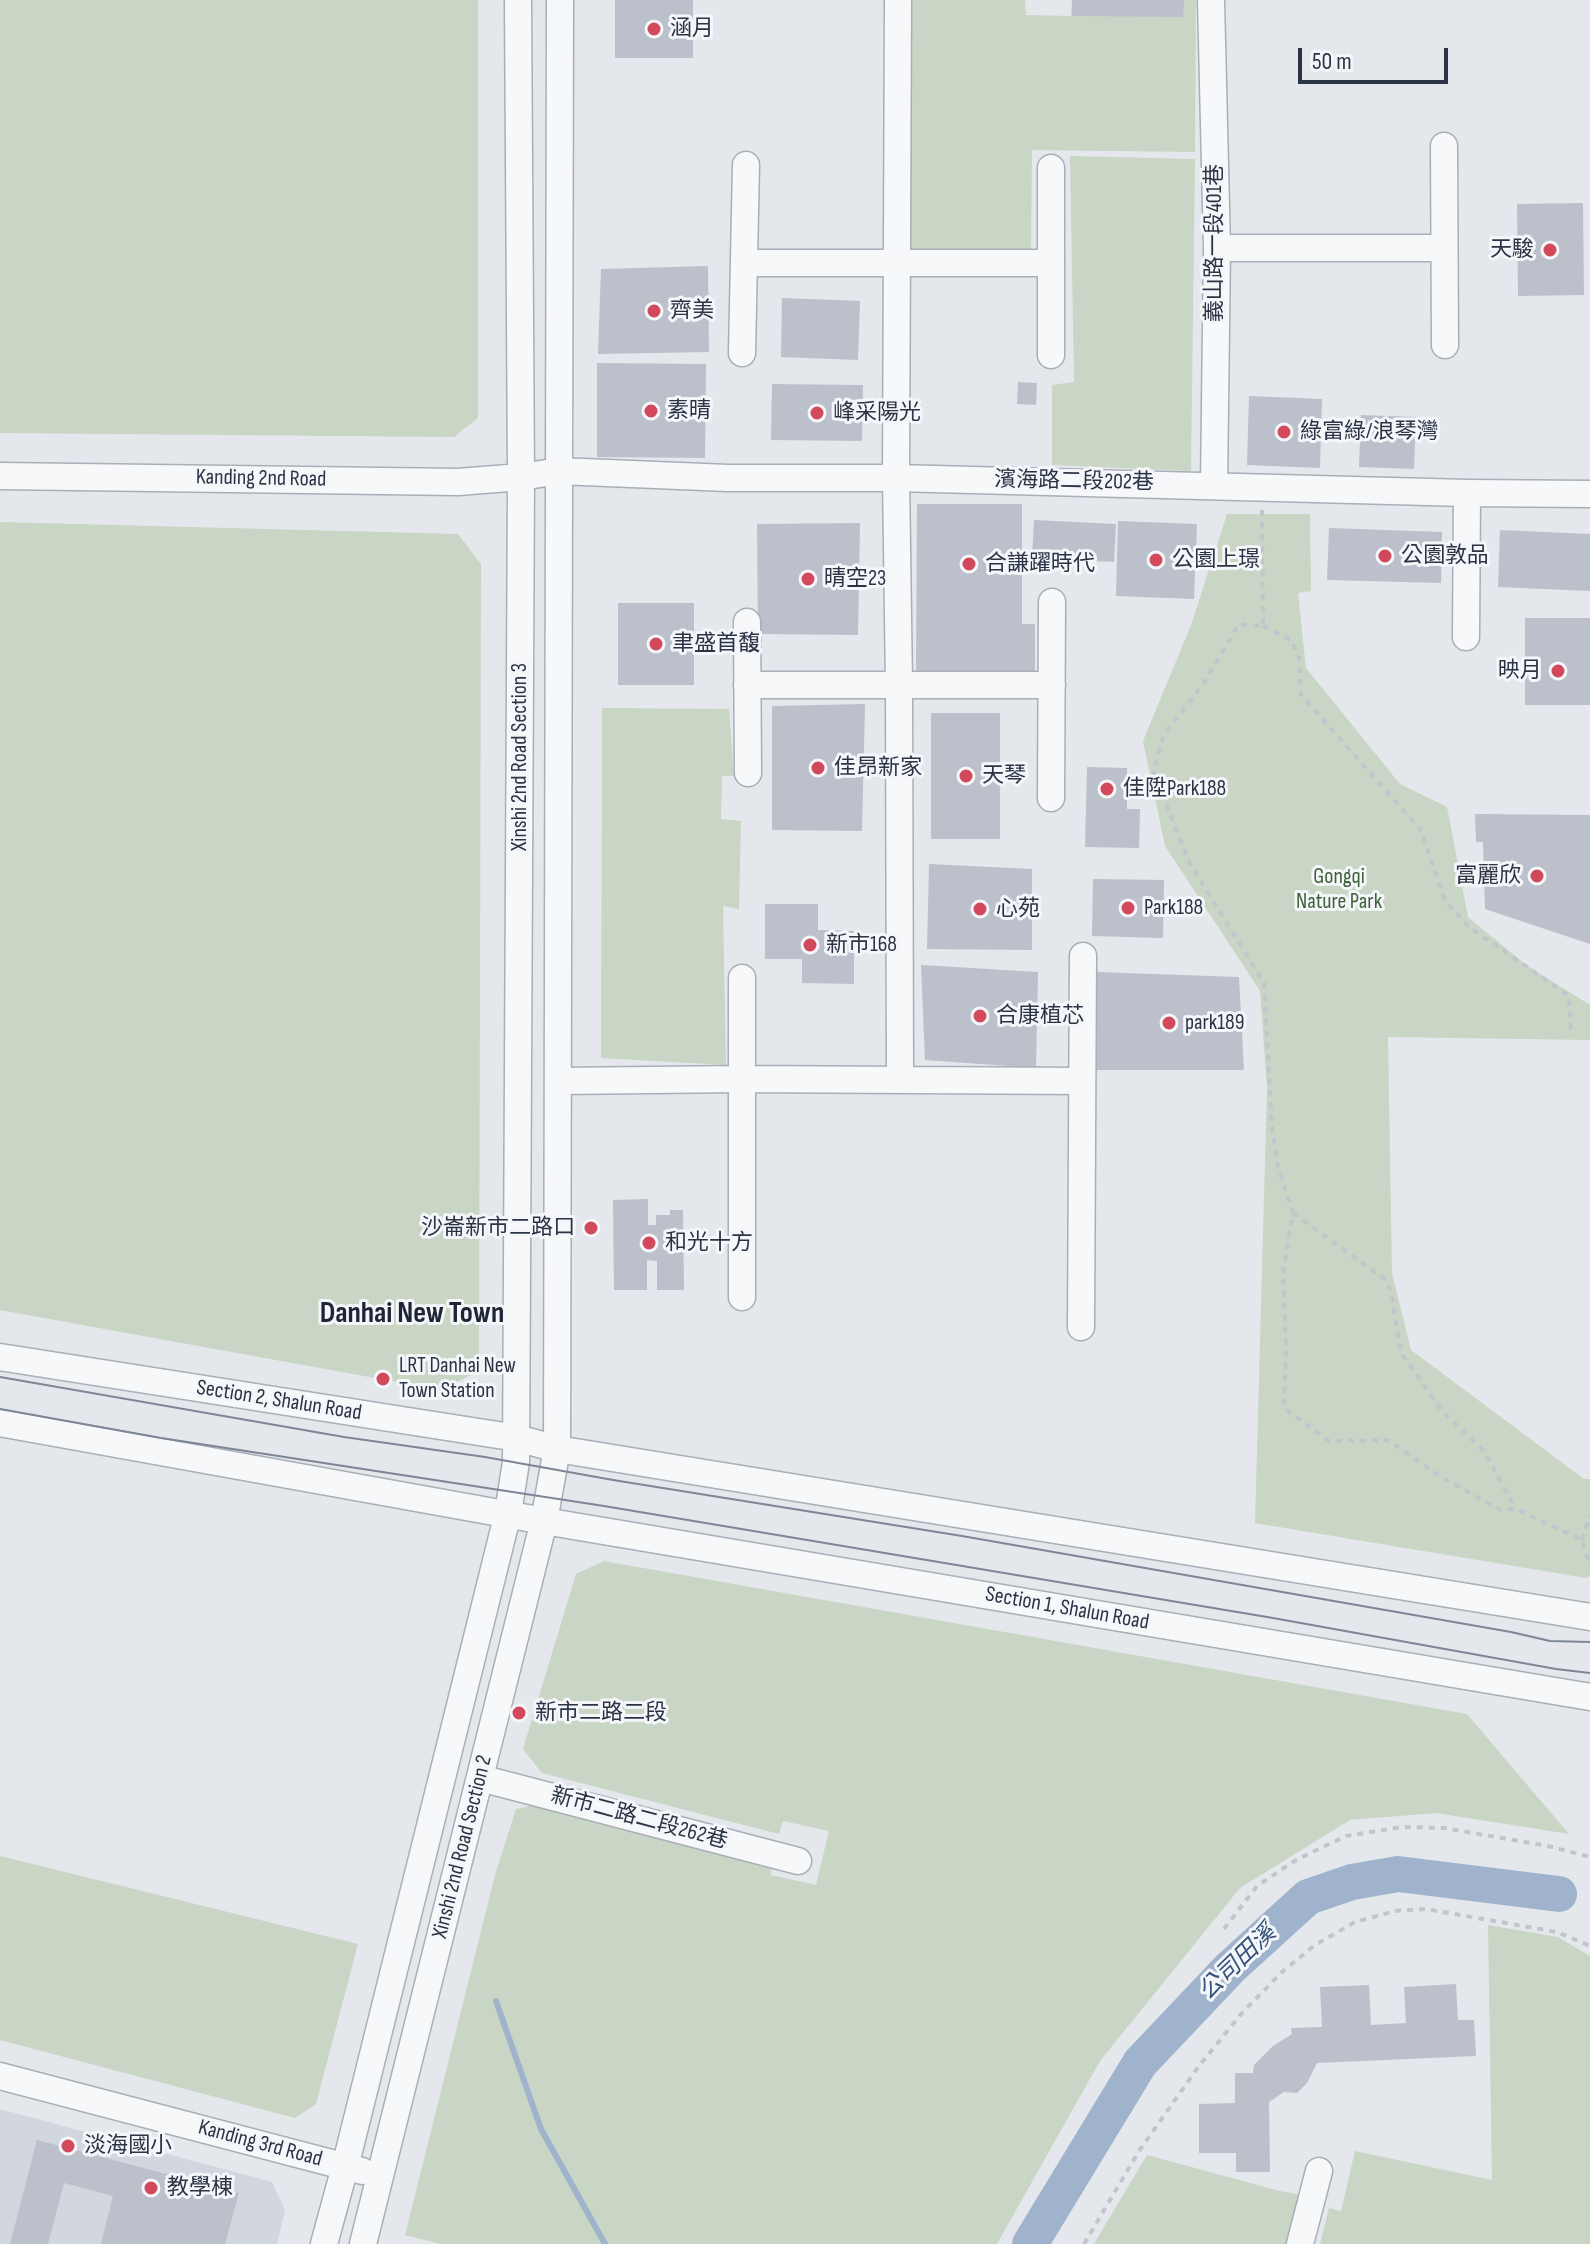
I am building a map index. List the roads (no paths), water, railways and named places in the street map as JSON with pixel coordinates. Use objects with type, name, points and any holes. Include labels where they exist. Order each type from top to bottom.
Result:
[{"type":"street","name":"Xinshi 2nd Road Section 3","points":[[508,1513],[517,1438],[521,477],[518,0]]},
{"type":"street","name":"Xinshi 2nd Road Section 3","points":[[557,1449],[560,0]]},
{"type":"street","points":[[898,0],[896,478],[900,1079]]},
{"type":"street","name":"義山路一段401巷","points":[[1211,0],[1217,248],[1214,486]]},
{"type":"street","points":[[1444,146],[1445,345]]},
{"type":"street","points":[[742,353],[746,165]]},
{"type":"street","points":[[1051,168],[1051,355]]},
{"type":"street","points":[[1217,248],[1444,248]]},
{"type":"street","points":[[745,263],[1050,263]]},
{"type":"street","name":"Kanding 2nd Road","points":[[0,476],[458,482],[559,471]]},
{"type":"street","name":"濱海路二段202巷","points":[[559,471],[728,478],[896,478],[1590,494]]},
{"type":"street","points":[[1466,637],[1467,493]]},
{"type":"street","points":[[1051,798],[1052,602]]},
{"type":"street","points":[[747,622],[748,773]]},
{"type":"street","points":[[747,685],[1052,685]]},
{"type":"street","points":[[1081,1327],[1083,956]]},
{"type":"street","points":[[742,978],[742,1297]]},
{"type":"street","points":[[559,1081],[1082,1081]]},
{"type":"street","name":"Section 2, Shalun Road","points":[[0,1357],[517,1438],[557,1449]]},
{"type":"street","points":[[0,1423],[544,1521]]},
{"type":"street","points":[[557,1449],[1590,1617]]},
{"type":"street","name":"Xinshi 2nd Road Section 2","points":[[363,2244],[544,1521],[557,1449]]},
{"type":"street","name":"Xinshi 2nd Road Section 2","points":[[324,2244],[508,1513]]},
{"type":"street","name":"Section 1, Shalun Road","points":[[544,1521],[1590,1697]]},
{"type":"street","name":"新市二路二段262巷","points":[[480,1778],[798,1861]]},
{"type":"street","name":"Kanding 3rd Road","points":[[0,2076],[381,2175]]},
{"type":"street","points":[[1300,2244],[1319,2171]]},
{"type":"waterway","name":"公司田溪","points":[[1030,2244],[1140,2063],[1230,1968],[1308,1897],[1352,1882],[1398,1874],[1559,1894]]},
{"type":"waterway","points":[[496,2001],[541,2129],[605,2244]]},
{"type":"tram line","points":[[0,1377],[344,1437],[485,1457],[962,1536],[1550,1641],[1590,1642]]},
{"type":"tram line","points":[[0,1409],[161,1438],[604,1506],[1590,1673]]},
{"type":"place","name":"涵月","points":[[654,29]]},
{"type":"place","name":"天駿","points":[[1550,250]]},
{"type":"place","name":"齊美","points":[[654,311]]},
{"type":"place","name":"素晴","points":[[651,411]]},
{"type":"place","name":"峰采陽光","points":[[817,413]]},
{"type":"place","name":"綠富綠/浪琴灣","points":[[1284,432]]},
{"type":"place","name":"公園敦品","points":[[1385,556]]},
{"type":"place","name":"公園上璟","points":[[1156,560]]},
{"type":"place","name":"合謙躍時代","points":[[969,564]]},
{"type":"place","name":"晴空23","points":[[808,579]]},
{"type":"place","name":"聿盛首馥","points":[[656,644]]},
{"type":"place","name":"映月","points":[[1558,671]]},
{"type":"place","name":"佳昂新家","points":[[818,768]]},
{"type":"place","name":"天琴","points":[[966,776]]},
{"type":"place","name":"佳陞Park188","points":[[1107,789]]},
{"type":"place","name":"富麗欣","points":[[1537,876]]},
{"type":"place","name":"Park188","points":[[1128,908]]},
{"type":"place","name":"心苑","points":[[980,909]]},
{"type":"place","name":"新市168","points":[[810,945]]},
{"type":"place","name":"合康植芯","points":[[980,1016]]},
{"type":"place","name":"park189","points":[[1169,1023]]},
{"type":"place","name":"沙崙新市二路口","points":[[591,1228]]},
{"type":"place","name":"和光十方","points":[[649,1243]]},
{"type":"place","name":"LRT Danhai New Town Station","points":[[383,1379]]},
{"type":"place","name":"新市二路二段","points":[[519,1713]]},
{"type":"place","name":"淡海國小","points":[[68,2146]]},
{"type":"place","name":"教學棟","points":[[151,2188]]},
{"type":"district","name":"Danhai New Town","points":[[412,1314]]},
{"type":"park label","name":"Gongqi Nature Park","points":[[1339,890]]}]
